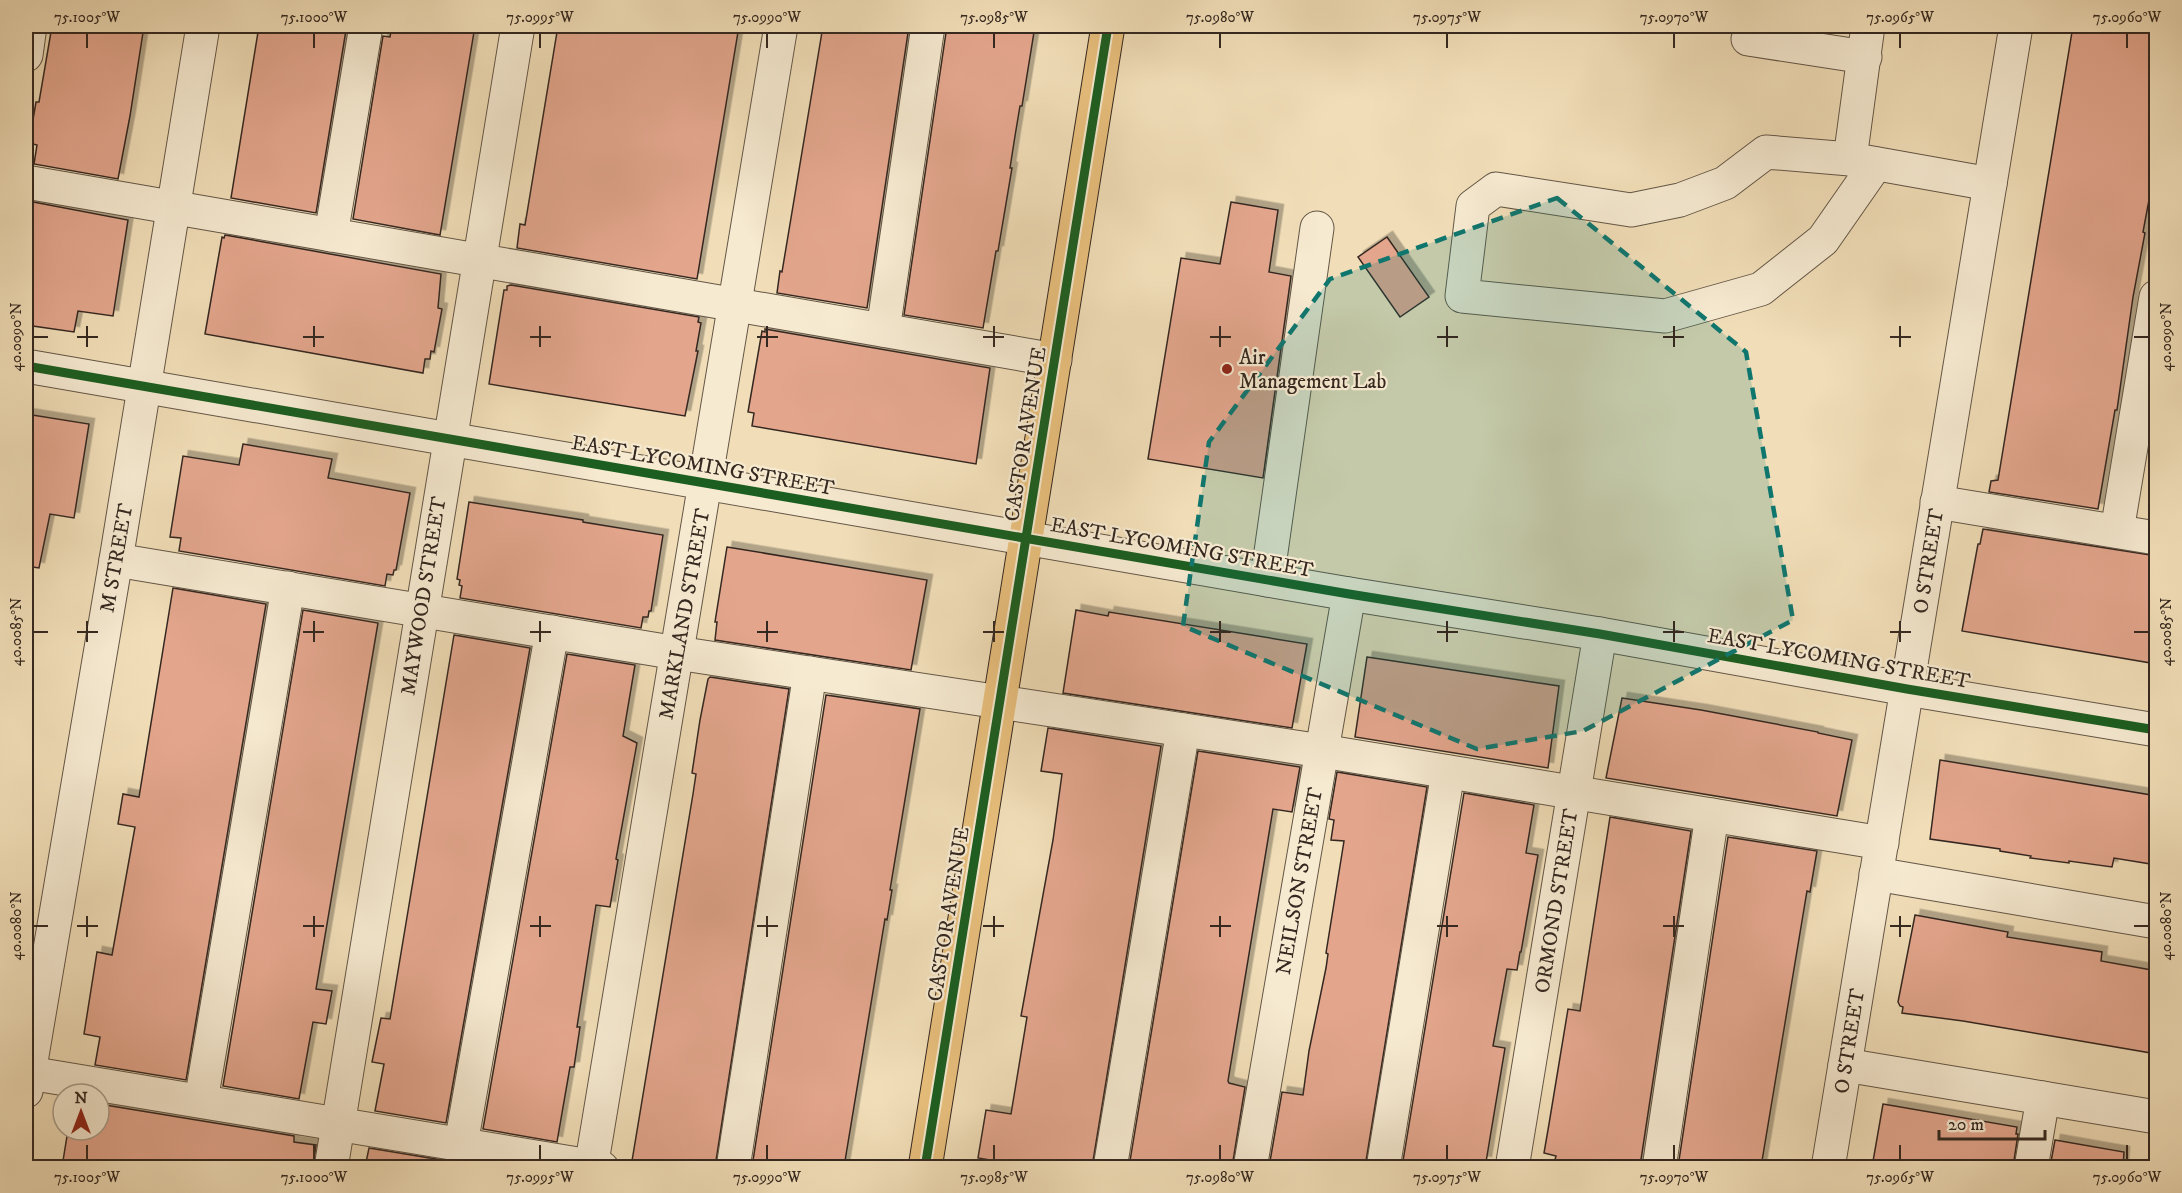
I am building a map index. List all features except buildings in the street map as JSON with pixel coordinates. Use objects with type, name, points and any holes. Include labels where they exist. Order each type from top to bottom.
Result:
[{"type":"main road","name":"CASTOR AVENUE","points":[[925,1167],[1108,26]]},
{"type":"street","points":[[26,55],[30,26]]},
{"type":"street","name":"M STREET","points":[[27,1082],[145,387],[203,26]]},
{"type":"street","points":[[331,235],[366,26]]},
{"type":"street","name":"MAYWOOD STREET","points":[[331,1167],[518,26]]},
{"type":"street","name":"MARKLAND STREET","points":[[595,1167],[781,26]]},
{"type":"street","points":[[883,330],[928,26]]},
{"type":"street","points":[[1868,26],[1865,57],[1863,161],[1823,240],[1761,288],[1665,316],[1462,296],[1473,206],[1496,189],[1631,210],[1680,200],[1725,183],[1766,152],[1863,161],[1990,184]]},
{"type":"street","name":"O STREET","points":[[1828,1167],[2016,26]]},
{"type":"street","points":[[1748,39],[1865,57]]},
{"type":"street","points":[[26,182],[1054,360]]},
{"type":"street","points":[[1267,580],[1317,228]]},
{"type":"street","points":[[2117,531],[2157,297]]},
{"type":"street","name":"EAST LYCOMING STREET","points":[[26,366],[1267,580],[1600,634],[1907,689],[2157,730]]},
{"type":"street","points":[[1937,502],[2157,538]]},
{"type":"street","points":[[116,560],[677,653],[1322,751],[1712,815],[1879,858],[2157,922]]},
{"type":"street","points":[[201,1101],[288,588]]},
{"type":"street","name":"NEILSON STREET","points":[[1250,1167],[1349,594]]},
{"type":"street","points":[[461,1144],[552,632]]},
{"type":"street","name":"ORMOND STREET","points":[[1512,1167],[1600,634]]},
{"type":"street","points":[[733,1167],[810,673]]},
{"type":"street","points":[[1110,1167],[1183,730]]},
{"type":"street","points":[[1383,1167],[1448,772]]},
{"type":"street","points":[[1659,1167],[1712,815]]},
{"type":"street","points":[[1845,1065],[2157,1117]]},
{"type":"street","points":[[27,1082],[201,1101],[595,1167]]},
{"type":"street","points":[[2031,1167],[2043,1098]]},
{"type":"highlighted area","points":[[1557,198],[1746,352],[1793,620],[1583,731],[1477,749],[1183,626],[1209,442],[1330,279]]},
{"type":"cycle path","points":[[925,1168],[1108,26]]},
{"type":"cycle path","points":[[26,366],[1349,594],[1600,634],[1907,689],[2156,730]]},
{"type":"place","name":"Air Management Lab","points":[[1227,369]]}]
